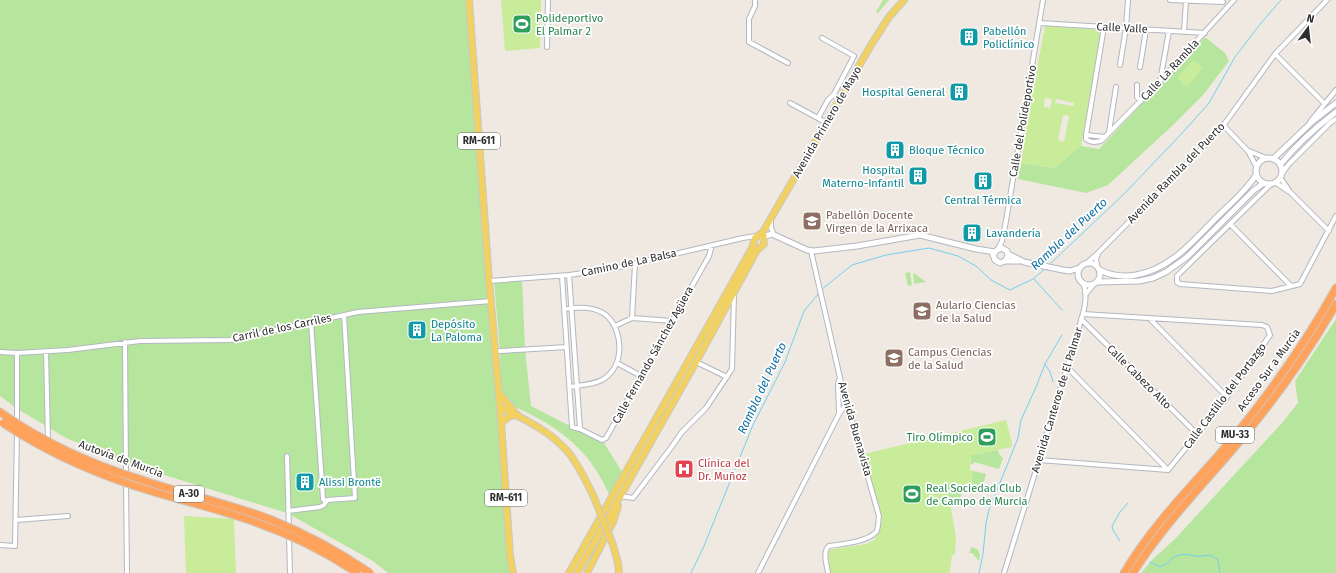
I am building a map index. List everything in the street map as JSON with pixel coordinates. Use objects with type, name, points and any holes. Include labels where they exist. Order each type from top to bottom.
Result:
[{"type":"highway","name":"Acceso Sur a Murcia","points":[[1124,573],[1157,525],[1244,424],[1273,387],[1308,336],[1336,288]]},
{"type":"highway","name":"Acceso Sur a Murcia","points":[[1133,573],[1164,529],[1270,404],[1302,359],[1336,304]]},
{"type":"highway","name":"Autovía de Murcia","points":[[0,412],[3,421],[54,453],[129,484],[268,526],[317,548],[357,573]]},
{"type":"highway","name":"Autovía de Murcia","points":[[3,421],[107,468],[244,511],[286,526],[327,546],[370,573]]},
{"type":"main road","name":"RM-611","points":[[469,0],[489,281],[502,422],[510,556],[513,573]]},
{"type":"main road","name":"Avenida Primero de Mayo","points":[[762,238],[771,219],[870,46],[892,13],[898,0]]},
{"type":"main road","name":"Avenida Primero de Mayo","points":[[892,13],[904,0]]},
{"type":"main road","points":[[577,573],[696,362],[757,250],[762,238]]},
{"type":"main road","points":[[569,573],[762,238]]},
{"type":"main road","points":[[695,352],[696,362]]},
{"type":"main road","points":[[687,366],[696,362]]},
{"type":"main road","points":[[499,393],[518,416]]},
{"type":"main road","points":[[500,407],[554,438],[568,453],[585,478],[593,495],[613,545],[619,573]]},
{"type":"main road","points":[[502,422],[510,416],[518,416]]},
{"type":"main road","points":[[587,573],[613,522],[621,496],[626,486]]},
{"type":"street","points":[[547,47],[548,0]]},
{"type":"street","points":[[755,0],[755,6],[749,19],[749,42],[788,63]]},
{"type":"street","name":"Calle del Polideportivo","points":[[997,251],[1002,241],[1043,0]]},
{"type":"street","points":[[1120,65],[1126,28],[1128,0]]},
{"type":"street","points":[[1170,0],[1223,1],[1226,9]]},
{"type":"street","points":[[1184,32],[1186,0]]},
{"type":"street","name":"Calle La Rambla","points":[[1104,27],[1086,135],[1086,139],[1095,142],[1101,141],[1141,101],[1234,0]]},
{"type":"street","name":"Avenida Rambla del Puerto","points":[[1087,262],[1099,252],[1224,126],[1275,54],[1328,0]]},
{"type":"street","name":"Calle Valle","points":[[1040,23],[1205,33]]},
{"type":"street","points":[[1140,67],[1146,30]]},
{"type":"street","points":[[1160,81],[1169,31]]},
{"type":"street","points":[[818,118],[828,100],[834,94],[854,56],[822,38]]},
{"type":"street","points":[[1275,54],[1324,103]]},
{"type":"street","points":[[1137,85],[1137,97],[1141,101]]},
{"type":"street","points":[[1109,133],[1116,87]]},
{"type":"street","points":[[1302,132],[1336,90]]},
{"type":"street","points":[[790,103],[827,123]]},
{"type":"street","points":[[1273,159],[1336,103]]},
{"type":"street","points":[[1280,165],[1288,155],[1318,126],[1336,112]]},
{"type":"street","points":[[1336,120],[1330,123],[1280,176],[1182,271],[1176,279],[1177,282],[1180,284],[1272,291],[1300,284],[1336,216]]},
{"type":"street","points":[[1224,126],[1248,151],[1256,166],[1256,175],[1259,180],[1264,183],[1273,183],[1290,192]]},
{"type":"street","points":[[1248,151],[1273,159],[1280,165],[1282,170],[1280,176]]},
{"type":"street","points":[[1256,166],[1259,162],[1266,158]]},
{"type":"street","points":[[997,251],[995,260],[1002,263],[1005,261],[1024,262],[1070,271],[1079,268],[1087,262],[1092,263],[1112,274],[1126,276],[1151,271],[1164,266],[1182,251],[1243,192],[1256,175]]},
{"type":"street","points":[[1280,176],[1290,192],[1329,231]]},
{"type":"street","points":[[1061,270],[1088,285],[1096,283],[1139,281],[1153,278],[1166,272],[1187,257],[1254,190],[1264,183]]},
{"type":"street","points":[[771,219],[771,228],[762,238],[811,251],[857,246],[920,235],[984,251],[1007,252],[1008,254],[1024,262]]},
{"type":"street","points":[[1230,224],[1291,286]]},
{"type":"street","name":"Camino de La Balsa","points":[[489,281],[562,276],[611,269],[743,238],[762,238]]},
{"type":"street","name":"Calle Fernando Sánchez Agüera","points":[[580,429],[602,440],[606,438],[709,256],[712,245]]},
{"type":"street","name":"Avenida Buenavista","points":[[811,251],[841,382],[879,516],[876,532],[862,539],[829,546],[827,548],[825,552],[828,573]]},
{"type":"street","points":[[1096,283],[1100,277],[1096,259],[1099,252]]},
{"type":"street","points":[[1005,261],[1008,254]]},
{"type":"street","points":[[632,318],[635,264]]},
{"type":"street","points":[[1079,268],[1078,275],[1081,282]]},
{"type":"street","points":[[562,276],[572,427],[580,429],[569,275]]},
{"type":"street","name":"Avenida Canteros de El Palmar","points":[[1081,282],[1085,288],[1086,296]]},
{"type":"street","name":"Avenida Canteros de El Palmar","points":[[1004,573],[1068,368],[1083,314],[1086,296],[1089,289],[1096,283]]},
{"type":"street","points":[[621,496],[633,498],[682,432],[706,408],[732,369],[734,292]]},
{"type":"street","name":"Carril de los Carriles","points":[[0,352],[17,353],[46,351],[93,347],[125,342],[230,340],[358,312],[491,301]]},
{"type":"street","points":[[564,309],[587,307],[605,315],[615,326],[620,350],[617,363],[611,373],[604,379],[591,385],[570,387]]},
{"type":"street","name":"Calle Castillo del Portazgo","points":[[1083,314],[1262,325],[1267,327],[1270,334],[1227,398],[1168,470]]},
{"type":"street","points":[[288,511],[320,507],[324,505],[327,500],[355,498],[344,315]]},
{"type":"street","points":[[615,326],[632,318],[672,321]]},
{"type":"street","name":"Calle Cabezo Alto","points":[[1081,319],[1198,435]]},
{"type":"street","points":[[1150,319],[1227,398]]},
{"type":"street","points":[[311,322],[323,499],[326,502]]},
{"type":"street","points":[[125,342],[127,573]]},
{"type":"street","points":[[500,351],[567,347]]},
{"type":"street","points":[[46,351],[48,448]]},
{"type":"street","points":[[0,545],[15,546],[17,353]]},
{"type":"street","points":[[696,362],[727,377]]},
{"type":"street","points":[[617,363],[641,376]]},
{"type":"street","points":[[1068,368],[1168,470]]},
{"type":"street","points":[[839,414],[837,394],[840,378],[841,382]]},
{"type":"street","points":[[758,573],[839,414],[847,403]]},
{"type":"street","points":[[287,456],[290,573]]},
{"type":"street","points":[[1039,460],[1168,470]]},
{"type":"street","points":[[16,520],[68,516]]},
{"type":"green space","points":[[0,0],[466,0],[510,556],[515,573],[388,573],[373,561],[287,513],[142,468],[66,438],[16,408],[0,396]]},
{"type":"green space","name":"Polideportivo El Palmar 2","points":[[501,0],[541,0],[540,48],[505,51]]},
{"type":"green space","points":[[883,0],[889,0],[878,13],[876,12]]},
{"type":"green space","points":[[1045,26],[1101,30],[1081,146],[1054,168],[1021,163]],"holes":[[[1045,98],[1052,99],[1050,108],[1044,107]],[[1056,99],[1074,103],[1074,106],[1055,103]],[[1063,115],[1069,116],[1064,142],[1058,140]]]},
{"type":"green space","points":[[1205,37],[1225,53],[1229,61],[1203,95],[1108,185],[1086,193],[1018,179],[1021,163],[1054,168],[1081,146],[1099,149]]},
{"type":"green space","points":[[1193,60],[1203,68],[1187,88],[1177,78]]},
{"type":"green space","points":[[910,272],[912,285],[908,286],[905,273]]},
{"type":"green space","points":[[913,273],[918,276],[926,282],[914,284]]},
{"type":"green space","points":[[522,278],[525,349],[531,406],[572,427],[602,440],[624,475],[611,498],[596,470],[579,448],[546,423],[508,404],[501,387],[500,351],[494,281]]},
{"type":"green space","points":[[1336,319],[1336,573],[1141,573],[1153,559],[1175,539],[1282,423],[1298,403],[1295,381]]},
{"type":"green space","name":"Real Sociedad Club de Campo de Murcia","points":[[1006,420],[1012,447],[971,455],[970,470],[973,471],[971,485],[947,484],[956,538],[955,555],[952,555],[950,573],[830,573],[828,550],[866,544],[874,540],[878,534],[882,520],[864,454]]},
{"type":"green space","points":[[998,450],[999,454],[1003,458],[999,469],[974,462],[971,464],[971,455]]},
{"type":"green space","points":[[973,471],[986,474],[982,489],[971,485]]},
{"type":"green space","points":[[947,484],[965,485],[957,506],[951,506]]},
{"type":"green space","points":[[184,516],[234,519],[236,573],[186,573]]},
{"type":"green space","points":[[971,547],[977,549],[980,554],[979,561],[972,553],[968,553],[970,552]]},
{"type":"waterway","name":"Rambla del Puerto","points":[[1049,265],[1125,193],[1209,103],[1235,57],[1281,0]]},
{"type":"waterway","name":"Rambla del Puerto","points":[[821,290],[852,265],[886,255],[929,248],[958,256],[976,266],[991,280],[1010,290],[1033,279],[1045,269]]},
{"type":"waterway","points":[[1034,279],[1062,310]]},
{"type":"waterway","name":"Rambla del Puerto","points":[[691,573],[704,546],[753,425],[785,362],[804,311],[819,293]]},
{"type":"waterway","points":[[979,573],[989,510],[1018,438],[1021,420],[1045,364],[1062,335]]},
{"type":"waterway","points":[[1045,364],[1050,372],[1053,382]]},
{"type":"waterway","points":[[1120,541],[1112,526],[1120,512],[1128,503]]},
{"type":"waterway","points":[[1150,562],[1160,567],[1174,557],[1180,555],[1211,555],[1218,560],[1220,573]]},
{"type":"place","name":"Polideportivo El Palmar 2","points":[[522,24]]},
{"type":"place","name":"Pabellón Policlínico","points":[[969,37]]},
{"type":"place","name":"Hospital General","points":[[959,92]]},
{"type":"place","name":"Bloque Técnico","points":[[895,150]]},
{"type":"place","name":"Hospital Materno-Infantil","points":[[918,176]]},
{"type":"place","name":"Central Térmica","points":[[983,181]]},
{"type":"place","name":"Pabellón Docente Virgen de la Arrixaca","points":[[812,221]]},
{"type":"place","name":"Lavandería","points":[[972,233]]},
{"type":"place","name":"Aulario Ciencias de la Salud","points":[[922,311]]},
{"type":"place","name":"Depósito La Paloma","points":[[417,330]]},
{"type":"place","name":"Campus Ciencias de la Salud","points":[[894,358]]},
{"type":"place","name":"Tiro Olímpico","points":[[987,437]]},
{"type":"place","name":"Clínica del Dr. Muñoz","points":[[684,469]]},
{"type":"place","name":"Alissi Brontë","points":[[305,482]]},
{"type":"place","name":"Real Sociedad Club de Campo de Murcia","points":[[912,494]]}]
